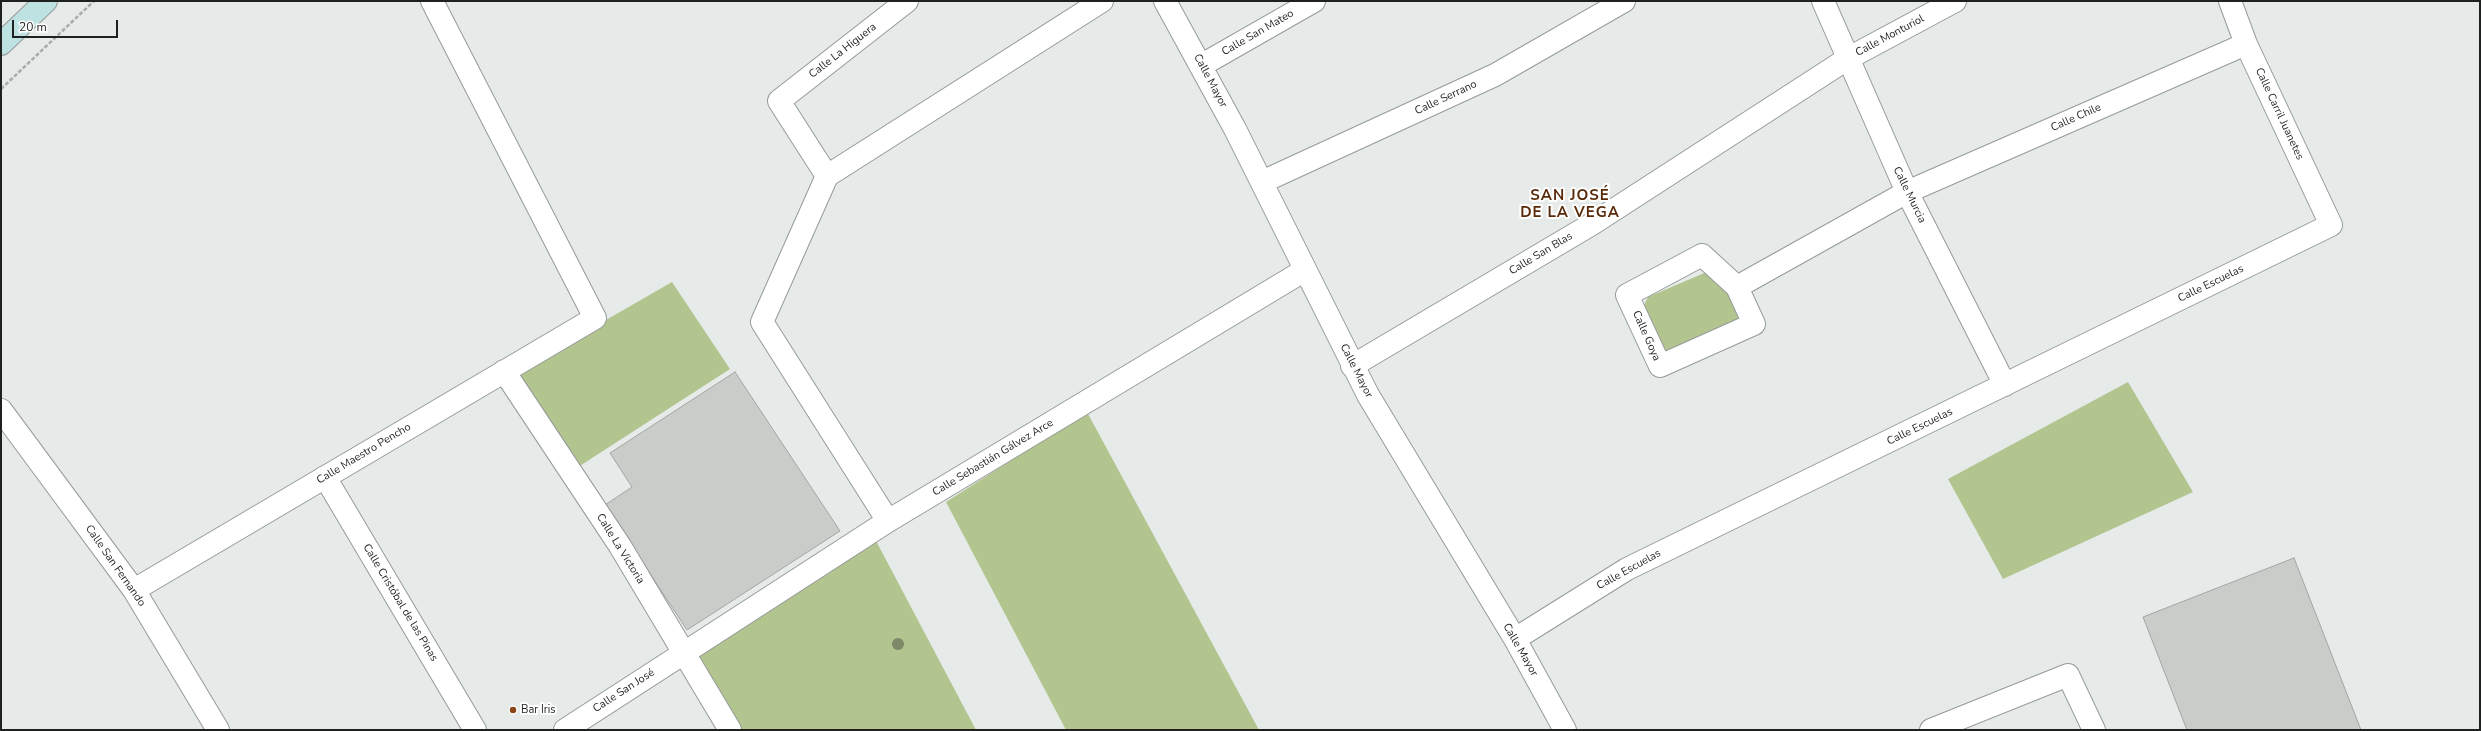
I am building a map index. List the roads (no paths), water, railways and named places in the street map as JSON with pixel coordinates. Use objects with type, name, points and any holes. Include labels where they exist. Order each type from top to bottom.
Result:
[{"type":"main road","points":[[1,44],[46,1]]},
{"type":"street","name":"Calle Maestro Pencho","points":[[134,590],[595,318],[432,1]]},
{"type":"street","name":"Calle La Higuera","points":[[827,176],[780,101],[907,1]]},
{"type":"street","points":[[888,521],[762,322],[827,176],[1102,1]]},
{"type":"street","name":"Calle Mayor","points":[[1165,1],[1202,65],[1262,182],[1352,366],[1387,428],[1515,639],[1565,730]]},
{"type":"street","name":"Calle San Mateo","points":[[1202,65],[1314,1]]},
{"type":"street","name":"Calle Serrano","points":[[1262,182],[1495,75],[1624,1]]},
{"type":"street","name":"Calle Murcia","points":[[1823,1],[1906,192],[2005,385]]},
{"type":"street","name":"Calle Monturiol","points":[[1847,59],[1955,1]]},
{"type":"street","name":"Calle Carril Juanetes","points":[[2230,1],[2246,44],[2331,225]]},
{"type":"street","name":"Calle Chile","points":[[1906,192],[2246,44]]},
{"type":"street","name":"Calle San Blas","points":[[1352,366],[1592,224],[1847,59]]},
{"type":"street","points":[[1737,287],[1906,192]]},
{"type":"street","name":"Calle Escuelas","points":[[1515,639],[1627,569],[2331,225]]},
{"type":"street","name":"Calle Goya","points":[[1702,255],[1737,287],[1754,324],[1660,366],[1627,295],[1702,255]]},
{"type":"street","name":"Calle Sebastián Gálvez Arce","points":[[684,651],[888,521],[1305,270]]},
{"type":"street","name":"Calle La Victoria","points":[[504,371],[620,546],[730,730]]},
{"type":"street","name":"Calle San Fernando","points":[[1,410],[134,590],[218,730]]},
{"type":"street","name":"Calle Cristóbal de las Pinas","points":[[325,477],[475,730]]},
{"type":"street","name":"Calle San José","points":[[564,730],[684,651]]},
{"type":"street","points":[[1930,730],[2068,675],[2094,730]]},
{"type":"place","name":"Bar Iris","points":[[513,710]]},
{"type":"district","name":"SAN JOSÉ DE LA VEGA","points":[[1570,204]]}]
